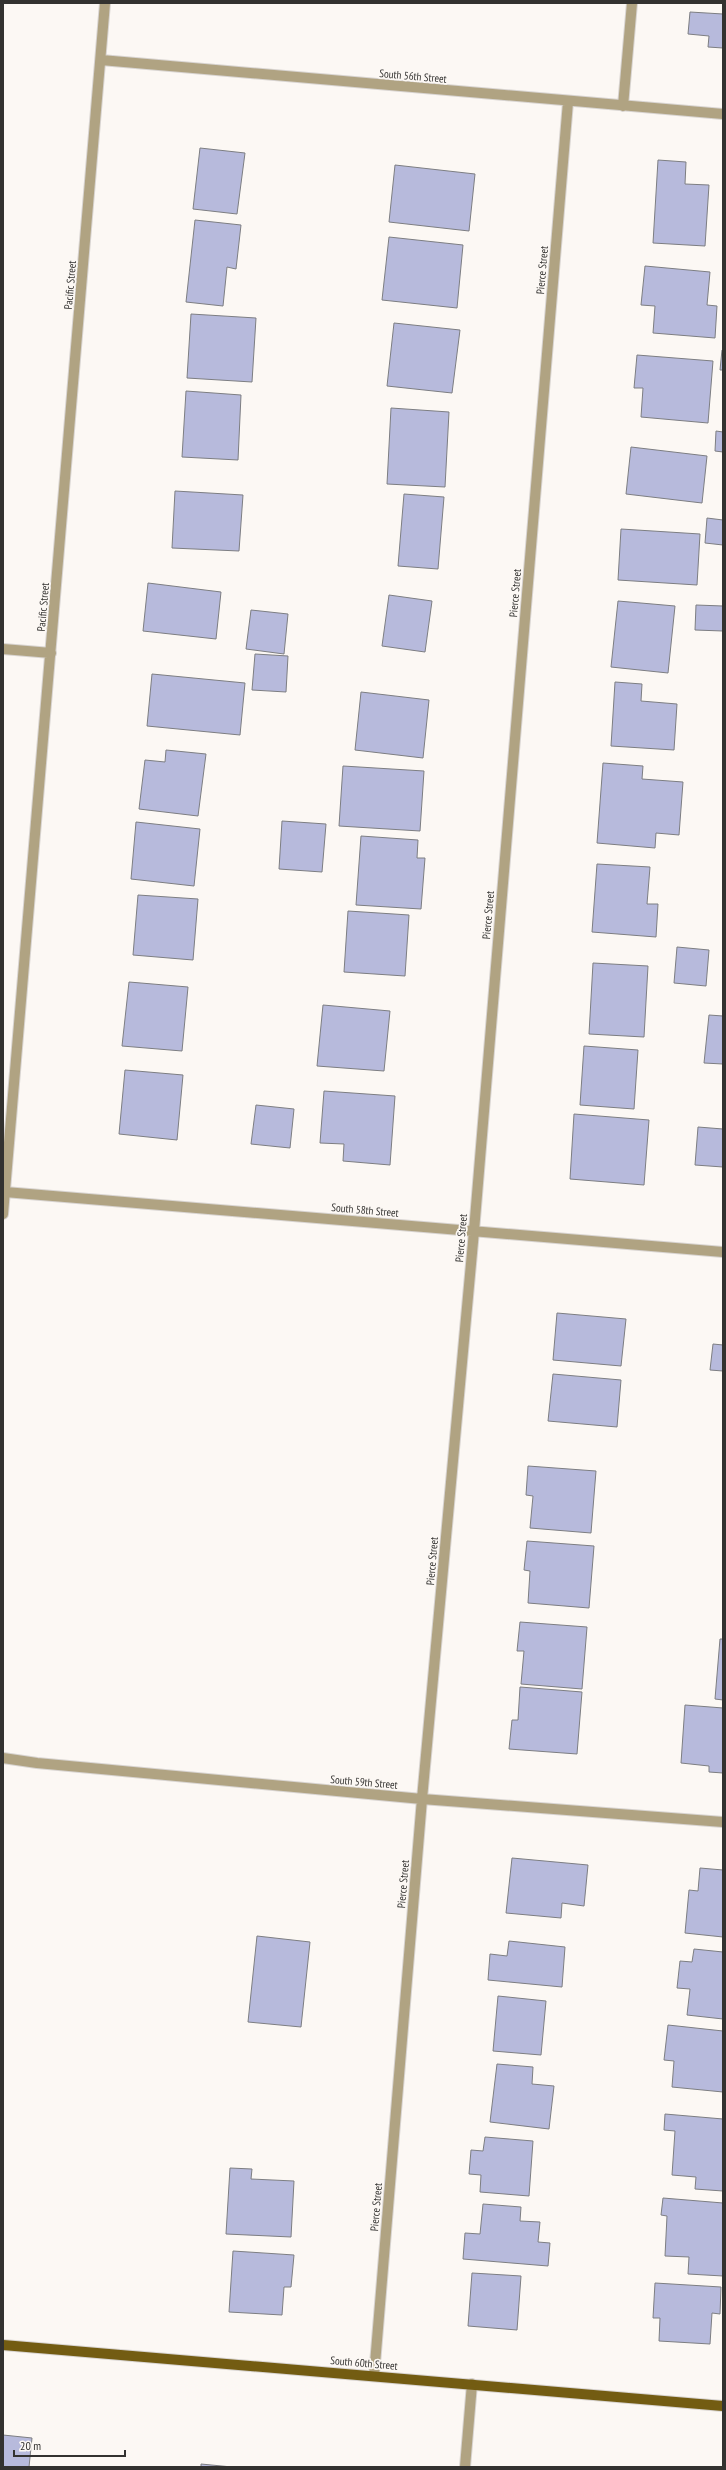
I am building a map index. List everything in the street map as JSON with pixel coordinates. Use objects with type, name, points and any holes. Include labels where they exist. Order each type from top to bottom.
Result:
[{"type":"main road","name":"South 60th Street","points":[[3,2345],[723,2406]]},
{"type":"street","name":"Pacific Street","points":[[3,1214],[105,3]]},
{"type":"street","points":[[623,106],[632,3]]},
{"type":"street","name":"South 56th Street","points":[[101,60],[568,102],[723,114]]},
{"type":"street","name":"Pierce Street","points":[[374,2376],[422,1799],[474,1231],[568,102]]},
{"type":"street","points":[[3,649],[51,653]]},
{"type":"street","name":"South 58th Street","points":[[5,1192],[723,1252]]},
{"type":"street","name":"South 59th Street","points":[[3,1758],[45,1764],[422,1799],[723,1822]]},
{"type":"street","points":[[465,2467],[472,2384]]},
{"type":"building","points":[[690,12],[723,14],[723,48],[708,47],[709,36],[688,34]]},
{"type":"building","points":[[200,148],[245,153],[237,214],[193,209]]},
{"type":"building","points":[[658,160],[686,162],[685,184],[709,185],[705,246],[653,243]]},
{"type":"building","points":[[395,165],[475,174],[469,231],[389,222]]},
{"type":"building","points":[[195,220],[241,225],[236,269],[227,267],[223,306],[186,302]]},
{"type":"building","points":[[389,237],[463,245],[457,308],[382,300]]},
{"type":"building","points":[[645,266],[710,272],[707,305],[717,306],[715,338],[653,333],[655,306],[641,305]]},
{"type":"building","points":[[191,314],[256,318],[252,382],[187,378]]},
{"type":"building","points":[[394,323],[460,330],[452,393],[387,386]]},
{"type":"building","points":[[722,350],[723,370],[720,370]]},
{"type":"building","points":[[637,355],[713,361],[708,423],[641,417],[643,388],[634,388]]},
{"type":"building","points":[[186,391],[241,395],[238,460],[182,457]]},
{"type":"building","points":[[391,408],[449,412],[445,487],[387,484]]},
{"type":"building","points":[[716,431],[723,432],[723,452],[715,451]]},
{"type":"building","points":[[631,447],[707,456],[702,503],[626,494]]},
{"type":"building","points":[[175,491],[243,495],[239,551],[172,548]]},
{"type":"building","points":[[404,494],[444,497],[438,569],[398,566]]},
{"type":"building","points":[[707,518],[723,520],[723,545],[705,543]]},
{"type":"building","points":[[621,529],[700,534],[697,585],[618,580]]},
{"type":"building","points":[[148,583],[221,592],[216,639],[143,631]]},
{"type":"building","points":[[389,595],[432,601],[425,652],[382,646]]},
{"type":"building","points":[[618,601],[675,606],[668,673],[611,667]]},
{"type":"building","points":[[696,605],[723,606],[723,631],[695,630]]},
{"type":"building","points":[[251,610],[288,614],[284,654],[246,649]]},
{"type":"building","points":[[255,654],[288,656],[286,692],[252,690]]},
{"type":"building","points":[[152,674],[245,683],[240,735],[147,726]]},
{"type":"building","points":[[615,682],[642,684],[641,701],[677,704],[674,750],[611,746]]},
{"type":"building","points":[[361,692],[429,700],[423,758],[355,750]]},
{"type":"building","points":[[166,750],[206,754],[198,816],[139,809],[145,760],[165,762]]},
{"type":"building","points":[[603,763],[643,766],[642,779],[683,782],[679,835],[656,833],[655,848],[597,843]]},
{"type":"building","points":[[343,766],[424,771],[420,831],[339,826]]},
{"type":"building","points":[[282,821],[326,824],[322,872],[279,869]]},
{"type":"building","points":[[136,822],[200,829],[194,886],[131,879]]},
{"type":"building","points":[[361,836],[418,840],[417,858],[425,858],[421,909],[356,905]]},
{"type":"building","points":[[597,864],[650,867],[647,904],[658,904],[656,937],[592,932]]},
{"type":"building","points":[[138,895],[198,899],[193,960],[133,955]]},
{"type":"building","points":[[348,911],[409,915],[405,976],[344,972]]},
{"type":"building","points":[[677,947],[709,950],[706,986],[674,983]]},
{"type":"building","points":[[593,963],[648,966],[644,1037],[589,1034]]},
{"type":"building","points":[[129,982],[188,987],[182,1051],[122,1046]]},
{"type":"building","points":[[323,1005],[390,1011],[384,1071],[317,1066]]},
{"type":"building","points":[[709,1015],[723,1016],[723,1064],[704,1063]]},
{"type":"building","points":[[584,1046],[638,1050],[634,1109],[580,1105]]},
{"type":"building","points":[[125,1070],[183,1075],[177,1140],[119,1134]]},
{"type":"building","points":[[324,1091],[395,1096],[390,1165],[343,1161],[344,1144],[320,1143]]},
{"type":"building","points":[[256,1105],[294,1109],[290,1148],[251,1144]]},
{"type":"building","points":[[574,1114],[649,1120],[644,1185],[570,1179]]},
{"type":"building","points":[[698,1127],[723,1129],[723,1167],[695,1165]]},
{"type":"building","points":[[557,1313],[626,1319],[621,1366],[553,1360]]},
{"type":"building","points":[[713,1344],[723,1345],[723,1371],[710,1370]]},
{"type":"building","points":[[553,1374],[621,1380],[617,1427],[548,1421]]},
{"type":"building","points":[[528,1466],[596,1471],[591,1533],[530,1528],[533,1496],[526,1495]]},
{"type":"building","points":[[527,1541],[594,1546],[589,1608],[528,1603],[530,1571],[524,1570]]},
{"type":"building","points":[[520,1622],[587,1627],[582,1689],[521,1684],[524,1651],[517,1651]]},
{"type":"building","points":[[720,1639],[723,1639],[723,1700],[715,1699]]},
{"type":"building","points":[[520,1687],[582,1692],[577,1754],[509,1749],[512,1720],[518,1720]]},
{"type":"building","points":[[685,1705],[723,1708],[723,1773],[709,1772],[709,1766],[681,1763]]},
{"type":"building","points":[[512,1858],[588,1865],[584,1906],[562,1903],[561,1918],[506,1913]]},
{"type":"building","points":[[700,1868],[723,1870],[723,1937],[685,1933],[689,1890],[698,1891]]},
{"type":"building","points":[[257,1936],[310,1942],[301,2027],[248,2022]]},
{"type":"building","points":[[509,1941],[565,1947],[562,1987],[488,1980],[490,1954],[507,1956]]},
{"type":"building","points":[[694,1949],[723,1952],[723,2019],[687,2015],[690,1989],[677,1988],[680,1961],[692,1962]]},
{"type":"building","points":[[498,1996],[546,2001],[541,2055],[493,2051]]},
{"type":"building","points":[[668,2025],[723,2031],[723,2092],[672,2087],[674,2061],[664,2060]]},
{"type":"building","points":[[497,2064],[533,2067],[532,2084],[554,2086],[549,2129],[490,2122]]},
{"type":"building","points":[[665,2114],[723,2119],[723,2191],[695,2189],[696,2177],[672,2175],[675,2131],[664,2130]]},
{"type":"building","points":[[485,2137],[533,2141],[529,2196],[480,2192],[481,2175],[469,2174],[471,2150],[483,2151]]},
{"type":"building","points":[[230,2168],[252,2169],[251,2179],[294,2181],[291,2237],[226,2234]]},
{"type":"building","points":[[663,2198],[723,2203],[723,2276],[688,2274],[689,2257],[665,2256],[667,2216],[661,2215]]},
{"type":"building","points":[[483,2204],[521,2207],[520,2221],[540,2222],[538,2242],[550,2243],[548,2266],[463,2259],[465,2233],[480,2234]]},
{"type":"building","points":[[233,2251],[294,2255],[291,2287],[284,2287],[282,2315],[229,2312]]},
{"type":"building","points":[[472,2273],[521,2276],[517,2330],[468,2326]]},
{"type":"building","points":[[655,2283],[721,2287],[720,2314],[712,2313],[710,2344],[659,2341],[660,2318],[653,2318]]},
{"type":"building","points":[[3,2435],[32,2438],[29,2467],[3,2467]]},
{"type":"building","points":[[201,2464],[232,2467],[201,2467]]}]
